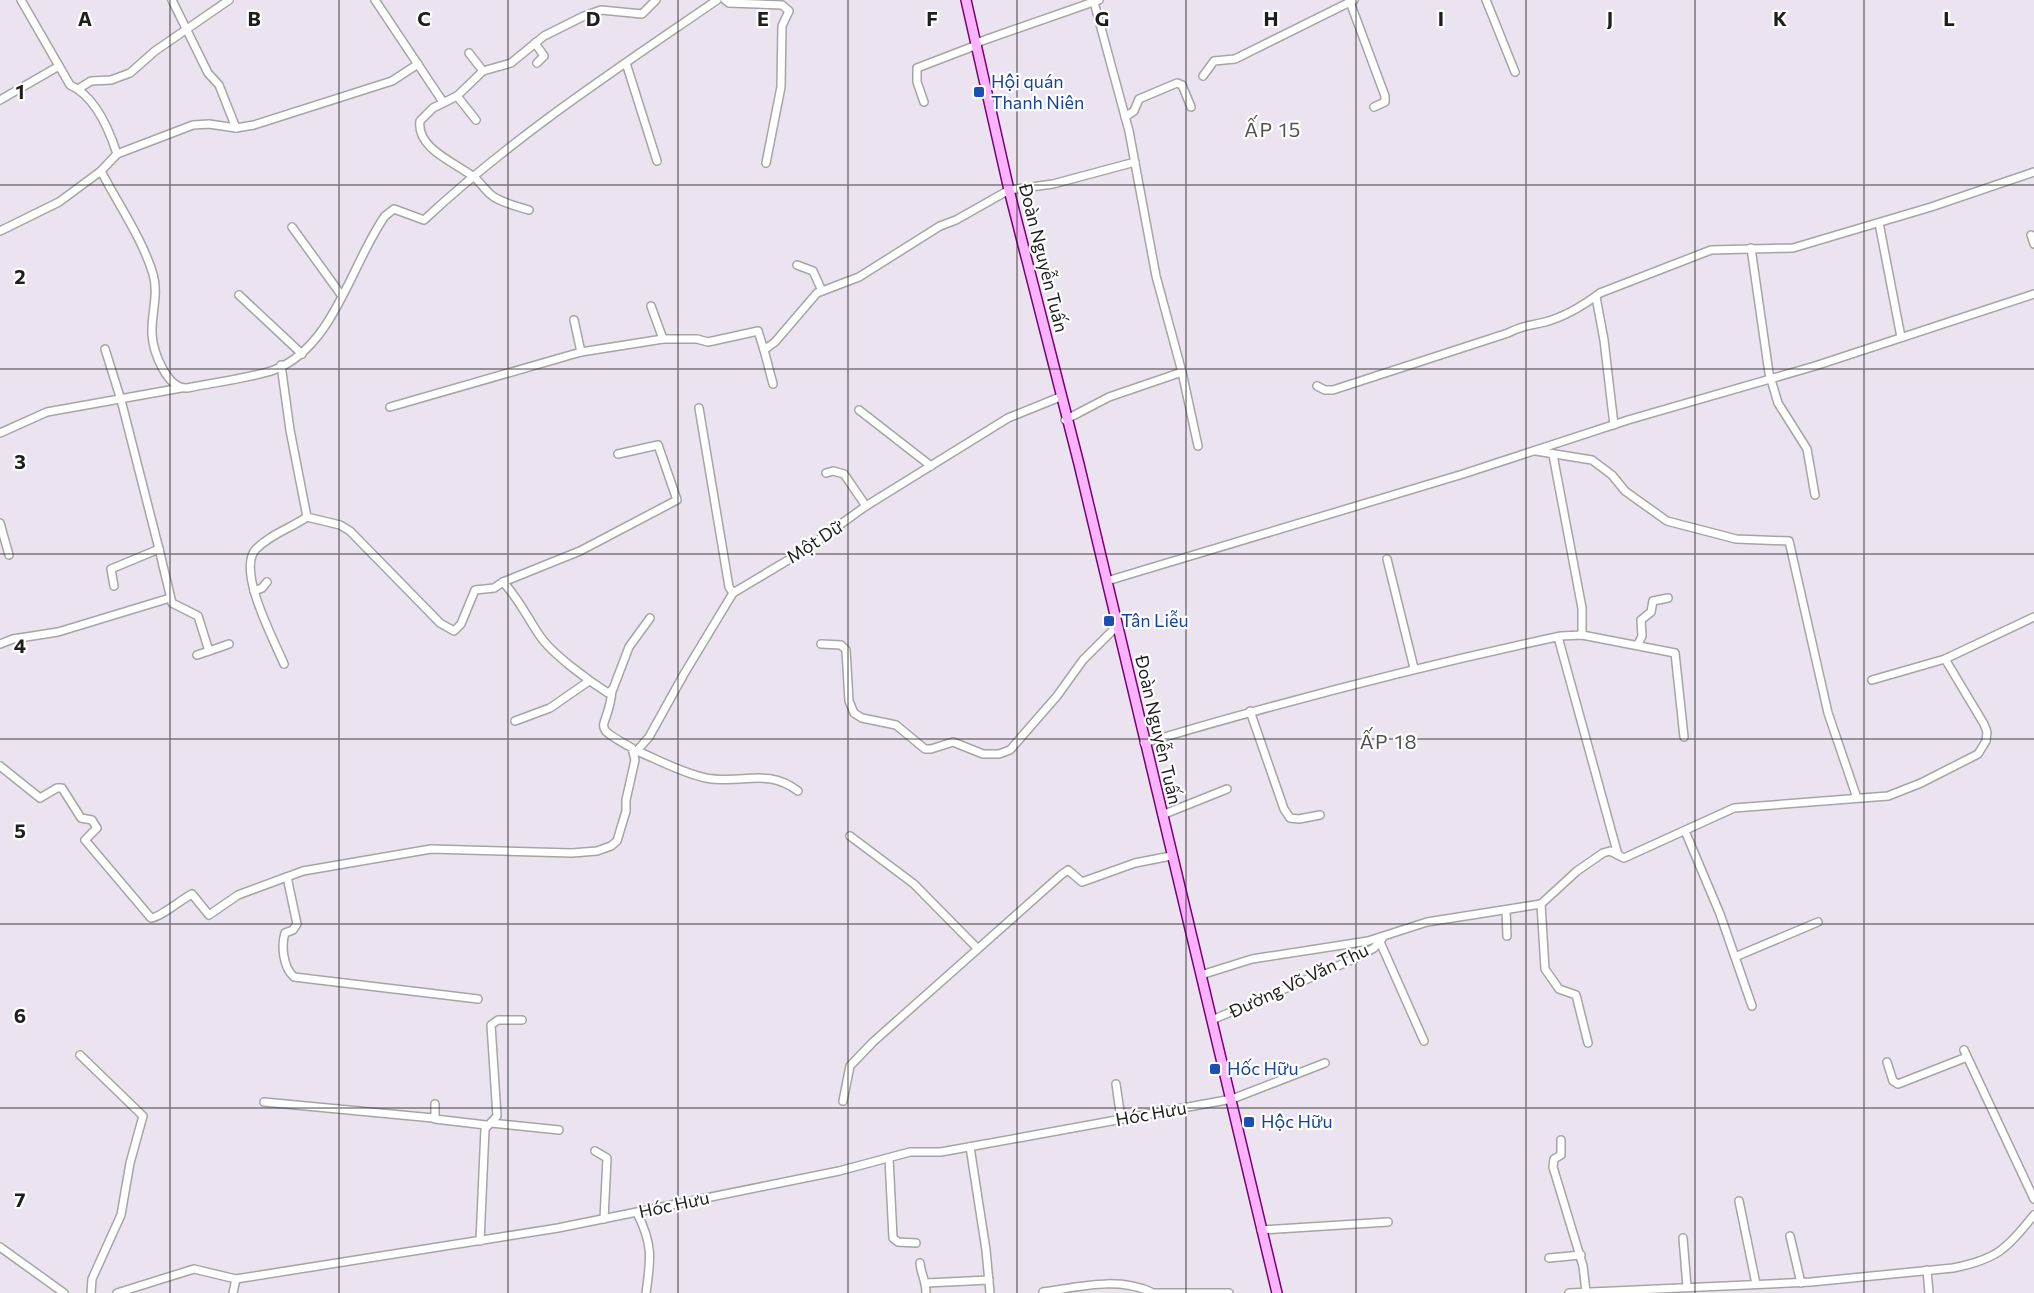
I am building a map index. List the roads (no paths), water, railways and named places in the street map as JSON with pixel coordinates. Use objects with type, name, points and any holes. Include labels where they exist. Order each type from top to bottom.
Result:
[{"type":"main road","name":"Đoàn Nguyễn Tuấn","points":[[966,0],[1008,190],[1107,580],[1144,743],[1232,1099],[1277,1293]]},
{"type":"street","points":[[21,0],[70,85],[78,89],[96,106],[117,154]]},
{"type":"street","points":[[172,0],[189,30],[208,73],[219,85],[236,128]]},
{"type":"street","points":[[78,89],[91,81],[111,80],[130,73],[155,51],[230,0]]},
{"type":"street","points":[[375,0],[393,31],[443,102]]},
{"type":"street","points":[[529,210],[492,196],[472,175],[446,160],[427,144],[421,135],[420,121],[433,108],[457,96],[483,71],[504,67],[558,27],[601,10],[642,14],[656,0]]},
{"type":"street","points":[[0,433],[47,412],[273,370],[302,354],[333,315],[385,216],[394,209],[424,220],[472,175],[717,0]]},
{"type":"street","points":[[725,0],[729,3],[782,5],[789,10],[782,26],[782,87],[766,163]]},
{"type":"street","points":[[1486,0],[1515,72]]},
{"type":"street","points":[[924,102],[917,81],[917,68],[1097,1],[1135,162],[1156,276],[1182,372],[1198,446]]},
{"type":"street","points":[[1203,76],[1214,61],[1235,59],[1352,1],[1385,96],[1385,102],[1374,106]]},
{"type":"street","points":[[535,43],[544,56],[537,63]]},
{"type":"street","points":[[469,53],[483,71]]},
{"type":"street","points":[[626,63],[657,161]]},
{"type":"street","points":[[0,231],[58,202],[101,171],[117,154],[193,125],[209,124],[236,128],[261,123],[392,81],[418,64]]},
{"type":"street","points":[[0,100],[59,66]]},
{"type":"street","points":[[1125,117],[1136,109],[1139,99],[1177,83],[1182,85],[1191,108]]},
{"type":"street","points":[[457,96],[476,120]]},
{"type":"street","points":[[764,350],[775,342],[811,299],[822,291],[859,277],[940,225],[956,220],[1008,190],[1053,184],[1135,162]]},
{"type":"street","points":[[101,171],[141,245],[154,276],[156,300],[152,335],[157,353],[169,377],[180,388]]},
{"type":"street","points":[[1317,387],[1333,390],[1508,333],[1525,324],[1544,322],[1650,272],[1711,250],[1786,249],[1879,223],[2034,172]]},
{"type":"street","points":[[1879,223],[1901,337]]},
{"type":"street","points":[[292,227],[342,296]]},
{"type":"street","points":[[2031,235],[2034,243]]},
{"type":"street","points":[[1750,248],[1771,379],[1778,402],[1807,449],[1815,495]]},
{"type":"street","points":[[797,265],[813,271],[822,291]]},
{"type":"street","points":[[1107,580],[1771,379],[2034,294]]},
{"type":"street","points":[[238,295],[302,354]]},
{"type":"street","points":[[1596,297],[1604,340],[1614,425]]},
{"type":"street","points":[[651,306],[663,339]]},
{"type":"street","points":[[574,320],[581,352]]},
{"type":"street","points":[[390,407],[581,352],[663,339],[698,339],[708,342],[758,331],[773,384]]},
{"type":"street","points":[[105,349],[121,400],[170,598],[175,606],[198,616],[209,651]]},
{"type":"street","points":[[281,366],[291,440],[307,517]]},
{"type":"street","points":[[1065,420],[1109,397],[1182,372]]},
{"type":"street","name":"Một Dữ","points":[[636,752],[649,737],[733,593],[805,550],[866,506],[1008,418],[1060,397]]},
{"type":"street","points":[[699,408],[729,587],[733,593]]},
{"type":"street","points":[[860,410],[931,466]]},
{"type":"street","points":[[284,664],[254,591],[248,570],[251,554],[272,535],[307,517],[340,525],[350,531],[440,623],[454,631],[461,624],[475,591],[494,588],[503,582],[580,551],[677,500],[658,445],[618,454]]},
{"type":"street","points":[[1536,451],[1553,456],[1566,455],[1592,460],[1612,475],[1625,491],[1667,521],[1736,538],[1789,541],[1828,713],[1857,798]]},
{"type":"street","points":[[1553,456],[1582,608],[1581,635]]},
{"type":"street","points":[[826,473],[833,471],[844,474],[866,506]]},
{"type":"street","points":[[0,523],[9,555]]},
{"type":"street","points":[[114,586],[111,569],[159,549]]},
{"type":"street","points":[[1387,559],[1414,669]]},
{"type":"street","points":[[254,591],[262,588],[267,582]]},
{"type":"street","points":[[503,582],[520,600],[541,638],[588,681],[608,693],[612,691]]},
{"type":"street","points":[[0,644],[13,639],[58,632],[170,598]]},
{"type":"street","points":[[1638,644],[1642,636],[1641,620],[1651,612],[1653,601],[1668,598]]},
{"type":"street","points":[[1872,680],[1945,659],[2034,617]]},
{"type":"street","points":[[650,618],[629,647],[612,691],[604,721],[605,731],[636,752],[703,778],[724,781],[769,777],[787,783],[798,791]]},
{"type":"street","points":[[822,644],[841,645],[846,650],[849,701],[854,712],[862,718],[896,725],[925,749],[953,742],[973,752],[991,755],[1010,750],[1057,696],[1083,660],[1117,626]]},
{"type":"street","points":[[1144,743],[1250,711],[1414,669],[1557,637],[1581,635],[1638,644],[1675,653],[1684,736]]},
{"type":"street","points":[[1557,637],[1618,855]]},
{"type":"street","points":[[198,655],[229,644]]},
{"type":"street","points":[[1201,975],[1252,959],[1382,940],[1427,922],[1541,904],[1591,860],[1610,851],[1624,858],[1734,808],[1888,796],[1921,783],[1984,749],[1987,732],[1984,724],[1945,659]]},
{"type":"street","points":[[515,721],[550,708],[588,681]]},
{"type":"street","points":[[1250,711],[1284,809],[1290,818],[1299,819],[1320,815]]},
{"type":"street","points":[[0,766],[39,798],[57,788],[62,788],[81,818],[92,820],[97,828],[85,840],[153,919],[192,894],[209,915],[238,895],[303,871],[431,849],[572,853],[597,851],[616,841],[626,811],[636,752]]},
{"type":"street","points":[[1162,815],[1227,789]]},
{"type":"street","points":[[1685,831],[1712,893],[1752,1006]]},
{"type":"street","points":[[850,836],[914,884],[977,948]]},
{"type":"street","points":[[843,1101],[850,1066],[977,948],[1068,870],[1082,882],[1125,866],[1171,856]]},
{"type":"street","points":[[287,877],[297,924],[293,930],[285,933],[283,940],[287,971],[294,977],[478,999]]},
{"type":"street","points":[[1541,904],[1545,969],[1559,988],[1576,995],[1588,1043]]},
{"type":"street","points":[[1506,910],[1507,936]]},
{"type":"street","points":[[1735,957],[1818,922]]},
{"type":"street","points":[[1382,940],[1424,1041]]},
{"type":"street","name":"Đường Võ Văn Thu","points":[[1212,1020],[1329,972],[1382,940]]},
{"type":"street","points":[[480,1241],[487,1124],[497,1116],[491,1025],[498,1020],[522,1020]]},
{"type":"street","points":[[1887,1062],[1893,1081],[1898,1084],[1965,1053],[2034,1199]]},
{"type":"street","points":[[80,1055],[143,1116],[130,1163],[121,1215],[92,1279],[91,1293]]},
{"type":"street","name":"Hóc Hưu","points":[[117,1293],[194,1269],[236,1279],[604,1219],[839,1171],[910,1152],[941,1152],[1232,1099],[1325,1064]]},
{"type":"street","points":[[1116,1084],[1121,1119]]},
{"type":"street","points":[[264,1102],[559,1130]]},
{"type":"street","points":[[433,1118],[435,1104]]},
{"type":"street","points":[[1561,1140],[1561,1155],[1554,1159],[1553,1167],[1581,1255],[1586,1292]]},
{"type":"street","points":[[970,1147],[990,1293]]},
{"type":"street","points":[[595,1151],[607,1158],[604,1219]]},
{"type":"street","points":[[889,1158],[893,1238],[898,1242],[916,1243]]},
{"type":"street","points":[[1739,1201],[1756,1284]]},
{"type":"street","points":[[637,1212],[648,1235],[650,1263],[646,1293]]},
{"type":"street","points":[[1569,1293],[1801,1283],[1962,1266],[1990,1258],[2008,1247],[2034,1215]]},
{"type":"street","points":[[1261,1230],[1388,1222]]},
{"type":"street","points":[[1790,1236],[1801,1283]]},
{"type":"street","points":[[1683,1238],[1687,1287]]},
{"type":"street","points":[[0,1247],[64,1293]]},
{"type":"street","points":[[1549,1258],[1581,1255]]},
{"type":"street","points":[[920,1263],[920,1271],[926,1283],[926,1293]]},
{"type":"street","points":[[1927,1270],[1929,1293]]},
{"type":"street","points":[[233,1293],[236,1279]]},
{"type":"street","points":[[926,1283],[989,1280]]},
{"type":"street","points":[[1043,1292],[1108,1284],[1126,1285],[1155,1293],[1229,1293]]},
{"type":"place","name":"Hội quán Thanh Niên","points":[[979,92]]},
{"type":"place","name":"Tân Liễu","points":[[1109,621]]},
{"type":"place","name":"Hốc Hữu","points":[[1215,1069]]},
{"type":"place","name":"Hộc Hữu","points":[[1249,1122]]},
{"type":"district","name":"ẤP 15","points":[[1273,130]]},
{"type":"district","name":"ẤP 18","points":[[1389,742]]}]
